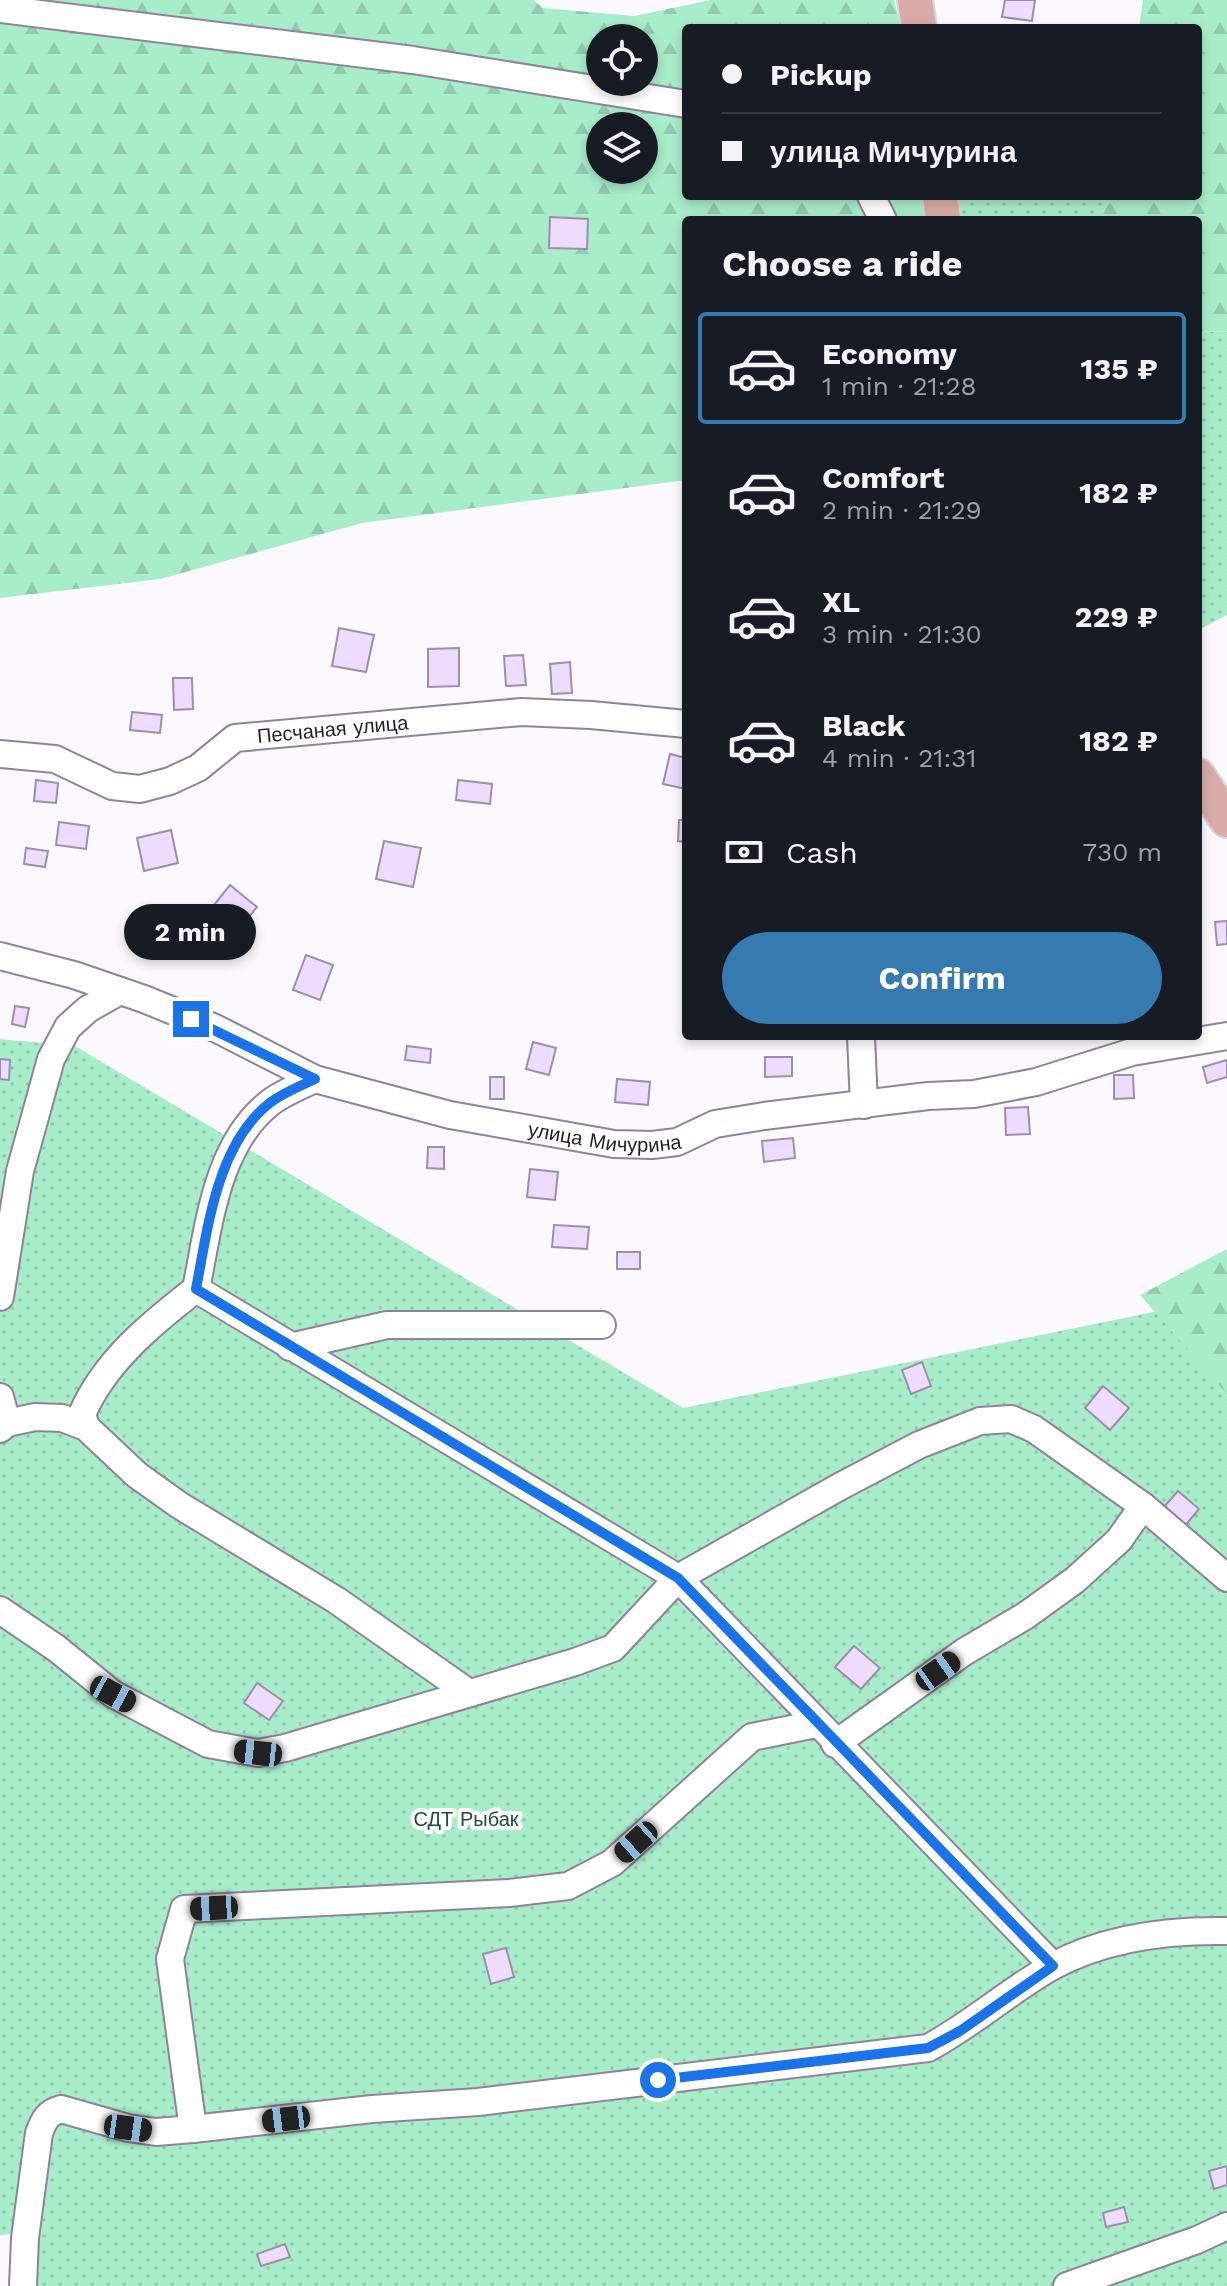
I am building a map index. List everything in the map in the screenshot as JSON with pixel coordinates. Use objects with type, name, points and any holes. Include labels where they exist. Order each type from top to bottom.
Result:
[{"type":"main road","points":[[915,0],[918,24]]},
{"type":"main road","points":[[1202,782],[1227,820]]},
{"type":"street","points":[[0,9],[413,60],[682,103]]},
{"type":"street","name":"Песчаная улица","points":[[0,754],[55,759],[112,786],[140,789],[170,781],[198,768],[235,738],[521,712],[682,724]]},
{"type":"street","name":"улица Мичурина","points":[[0,956],[74,975],[215,1028],[315,1079],[450,1115],[614,1144],[677,1142],[715,1124],[804,1110],[974,1094],[1020,1085],[1132,1052],[1227,1036]]},
{"type":"street","points":[[0,1297],[10,1168],[51,1059],[68,1027],[88,1009],[120,991]]},
{"type":"street","points":[[861,1040],[864,1105]]},
{"type":"street","points":[[86,1427],[82,1414],[87,1402],[115,1363],[147,1327],[196,1289],[225,1164],[245,1127],[271,1102],[315,1079]]},
{"type":"street","points":[[196,1289],[678,1578],[835,1744],[1053,1966]]},
{"type":"street","points":[[290,1347],[387,1325],[602,1325]]},
{"type":"street","points":[[0,1397],[3,1426],[35,1417],[62,1418],[86,1427],[137,1475],[179,1505],[336,1600],[469,1693]]},
{"type":"street","points":[[0,1610],[56,1648],[113,1694],[208,1744],[258,1753],[285,1748],[613,1648],[678,1578],[919,1445],[980,1421],[1011,1419],[1034,1429],[1143,1506],[1227,1578]]},
{"type":"street","points":[[835,1744],[964,1652],[1025,1616],[1075,1580],[1119,1540],[1143,1506]]},
{"type":"street","points":[[193,2129],[170,1959],[184,1909],[509,1893],[568,1886],[612,1863],[752,1737],[816,1724]]},
{"type":"street","points":[[23,2286],[25,2238],[39,2133],[44,2119],[51,2112],[61,2109],[128,2128],[156,2132],[372,2109],[478,2102],[928,2048],[960,2031],[1053,1966],[1102,1946],[1141,1936],[1227,1931]]},
{"type":"street","points":[[1067,2286],[1197,2240],[1227,2226]]},
{"type":"green space","points":[[0,0],[533,0],[543,8],[634,16],[711,0],[894,0],[900,24],[682,24],[682,200],[926,200],[928,216],[682,216],[682,481],[362,523],[160,579],[0,598]]},
{"type":"green space","points":[[1143,0],[1227,0],[1227,332],[1202,331],[1202,216],[1102,216],[1108,200],[1202,200],[1202,24],[1140,24]]},
{"type":"green space","points":[[955,200],[1108,200],[1102,216],[956,216]]},
{"type":"green space","points":[[1202,331],[1227,332],[1227,615],[1202,628]]},
{"type":"green space","name":"СДТ Рыбак","points":[[0,1039],[75,1046],[683,1408],[1227,1297],[1227,2286],[12,2286],[16,2234],[0,2235]]},
{"type":"green space","points":[[1227,1249],[1227,1394],[1140,1295]]},
{"type":"building","points":[[1005,0],[1035,0],[1032,21],[1002,17]]},
{"type":"building","points":[[550,217],[588,219],[587,249],[549,248]]},
{"type":"building","points":[[339,628],[374,635],[366,672],[332,666]]},
{"type":"building","points":[[459,648],[459,686],[428,687],[428,649]]},
{"type":"building","points":[[523,655],[526,685],[506,686],[504,656]]},
{"type":"building","points":[[570,662],[572,693],[552,694],[550,664]]},
{"type":"building","points":[[173,678],[192,678],[193,709],[174,710]]},
{"type":"building","points":[[132,712],[162,715],[160,733],[130,730]]},
{"type":"building","points":[[670,754],[682,757],[682,788],[663,784]]},
{"type":"building","points":[[36,780],[58,783],[56,803],[34,801]]},
{"type":"building","points":[[458,780],[492,784],[490,804],[456,800]]},
{"type":"building","points":[[679,820],[682,820],[682,842],[678,841]]},
{"type":"building","points":[[59,822],[89,826],[86,849],[56,845]]},
{"type":"building","points":[[171,830],[178,863],[144,871],[137,838]]},
{"type":"building","points":[[384,841],[421,848],[413,887],[376,879]]},
{"type":"building","points":[[26,848],[48,851],[45,867],[24,864]]},
{"type":"building","points":[[230,885],[257,907],[236,933],[209,911]]},
{"type":"building","points":[[1227,921],[1227,944],[1217,945],[1215,922]]},
{"type":"building","points":[[306,955],[333,965],[320,1000],[293,990]]},
{"type":"building","points":[[15,1006],[29,1008],[25,1027],[12,1024]]},
{"type":"building","points":[[533,1042],[556,1048],[549,1075],[526,1069]]},
{"type":"building","points":[[407,1046],[431,1049],[430,1063],[405,1060]]},
{"type":"building","points":[[765,1057],[792,1057],[792,1076],[765,1077]]},
{"type":"building","points":[[0,1059],[10,1060],[9,1080],[0,1079]]},
{"type":"building","points":[[1227,1060],[1227,1077],[1207,1083],[1203,1067]]},
{"type":"building","points":[[1114,1075],[1133,1075],[1134,1098],[1114,1099]]},
{"type":"building","points":[[490,1077],[504,1077],[504,1099],[490,1099]]},
{"type":"building","points":[[617,1079],[650,1082],[648,1105],[615,1102]]},
{"type":"building","points":[[1028,1107],[1030,1134],[1006,1135],[1005,1108]]},
{"type":"building","points":[[793,1138],[795,1158],[764,1162],[762,1141]]},
{"type":"building","points":[[428,1147],[444,1147],[444,1169],[427,1168]]},
{"type":"building","points":[[530,1169],[558,1172],[555,1200],[527,1197]]},
{"type":"building","points":[[554,1225],[589,1227],[587,1249],[552,1247]]},
{"type":"building","points":[[617,1252],[640,1252],[640,1269],[617,1269]]},
{"type":"building","points":[[922,1362],[931,1386],[911,1394],[902,1370]]},
{"type":"building","points":[[1103,1386],[1129,1408],[1110,1430],[1085,1408]]},
{"type":"building","points":[[1178,1491],[1199,1509],[1184,1527],[1163,1508]]},
{"type":"building","points":[[854,1646],[880,1668],[861,1689],[835,1667]]},
{"type":"building","points":[[257,1683],[283,1701],[269,1720],[244,1703]]},
{"type":"building","points":[[506,1948],[514,1977],[491,1984],[483,1954]]},
{"type":"building","points":[[1227,2166],[1227,2185],[1214,2189],[1209,2171]]},
{"type":"building","points":[[1124,2207],[1128,2222],[1106,2227],[1103,2213]]},
{"type":"building","points":[[285,2244],[290,2257],[261,2266],[257,2254]]},
{"type":"route","points":[[191,1019],[315,1079],[271,1102],[245,1127],[225,1164],[196,1289],[678,1578],[835,1744],[1053,1966],[960,2031],[928,2048],[658,2080]]}]
